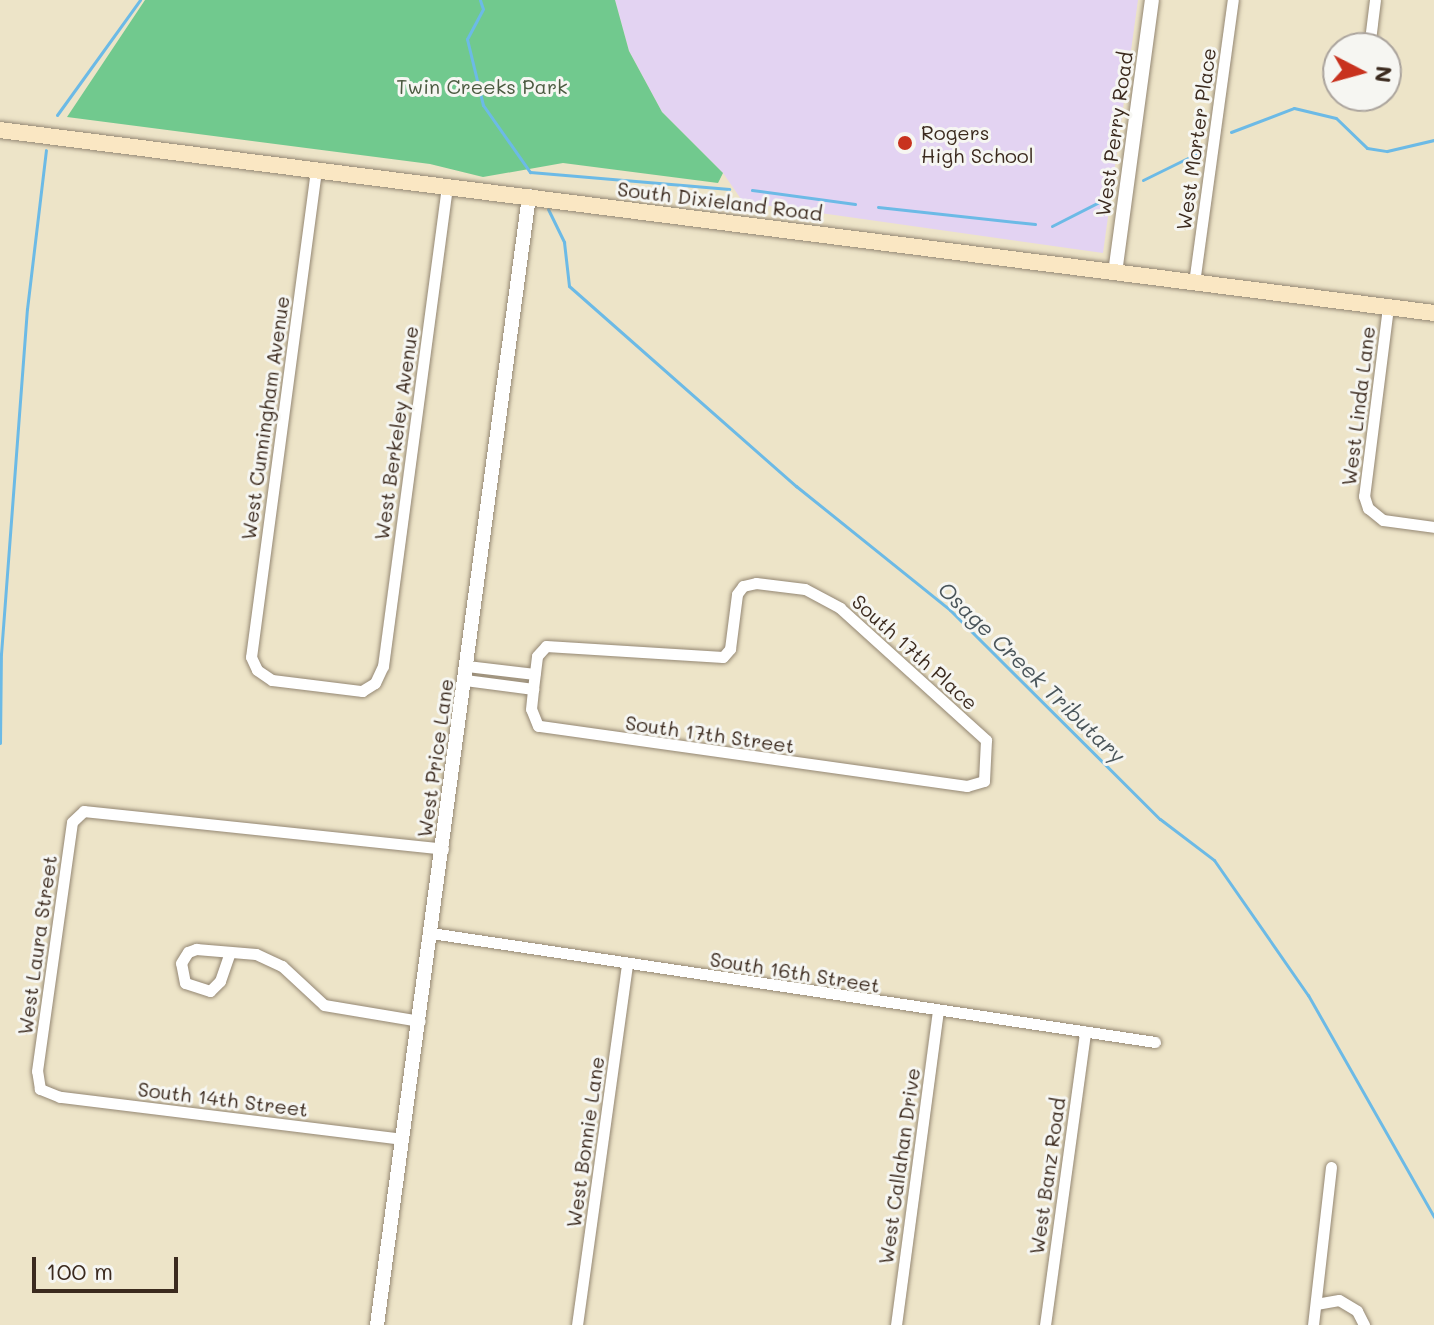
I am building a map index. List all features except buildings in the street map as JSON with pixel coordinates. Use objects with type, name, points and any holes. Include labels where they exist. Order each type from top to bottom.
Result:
[{"type":"main road","name":"South Dixieland Road","points":[[0,130],[1434,313]]},
{"type":"street","name":"West Perry Road","points":[[1115,273],[1152,0]]},
{"type":"street","name":"West Morter Place","points":[[1194,283],[1233,0]]},
{"type":"street","points":[[1371,32],[1375,0]]},
{"type":"street","name":"West Cunningham Avenue","points":[[316,170],[251,657],[257,670],[272,680],[362,691],[375,683]]},
{"type":"street","name":"West Berkeley Avenue","points":[[375,683],[383,666],[447,186]]},
{"type":"street","name":"West Price Lane","points":[[377,1325],[529,196]]},
{"type":"street","name":"West Linda Lane","points":[[1388,307],[1364,496],[1368,508],[1383,520],[1434,527]]},
{"type":"street","name":"South 17th Place","points":[[533,689],[537,656],[546,646],[563,643],[710,660],[723,657],[730,649],[734,607],[743,586],[805,589],[840,608],[986,740],[984,781]]},
{"type":"street","points":[[466,673],[535,674]]},
{"type":"street","points":[[466,673],[533,689]]},
{"type":"street","name":"South 17th Street","points":[[533,689],[531,709],[538,726],[554,731],[967,786],[984,781]]},
{"type":"street","name":"West Laura Street","points":[[40,1089],[37,1071],[72,822],[84,811],[443,849]]},
{"type":"street","name":"South 16th Street","points":[[431,933],[938,1012],[1155,1042]]},
{"type":"street","points":[[230,952],[220,981],[210,991],[185,983],[181,963],[188,952],[230,952],[276,962],[332,1008],[420,1021]]},
{"type":"street","name":"West Bonnie Lane","points":[[577,1325],[627,964]]},
{"type":"street","name":"West Callahan Drive","points":[[896,1325],[938,1012]]},
{"type":"street","name":"West Banz Road","points":[[1045,1325],[1085,1032]]},
{"type":"street","name":"South 14th Street","points":[[40,1089],[60,1097],[403,1139]]},
{"type":"street","points":[[1313,1325],[1331,1167]]},
{"type":"street","points":[[1316,1304],[1339,1300],[1357,1311],[1364,1325]]},
{"type":"shaded area","name":"Rogers High School","points":[[615,0],[1138,0],[1103,253],[743,202],[723,173],[662,112],[629,51]]},
{"type":"green space","name":"Twin Creeks Park","points":[[145,0],[615,0],[629,51],[662,112],[723,173],[718,183],[563,163],[483,177],[430,164],[67,117]]},
{"type":"waterway","points":[[57,115],[140,0]]},
{"type":"waterway","name":"Osage Creek Tributary","points":[[480,0],[483,9],[467,39],[483,105],[530,172],[729,189]]},
{"type":"waterway","points":[[1231,132],[1294,108],[1336,118],[1367,148],[1387,151],[1434,140]]},
{"type":"waterway","points":[[0,743],[1,654],[27,309],[46,150]]},
{"type":"waterway","points":[[1143,180],[1200,152]]},
{"type":"waterway","points":[[752,190],[855,204]]},
{"type":"waterway","points":[[1052,226],[1107,198]]},
{"type":"waterway","points":[[878,207],[1035,224]]},
{"type":"waterway","name":"Osage Creek Tributary","points":[[548,209],[564,242],[569,286],[796,486],[950,610],[1160,819],[1214,860],[1308,995],[1434,1217]]},
{"type":"place","name":"Rogers High School","points":[[905,143]]}]
